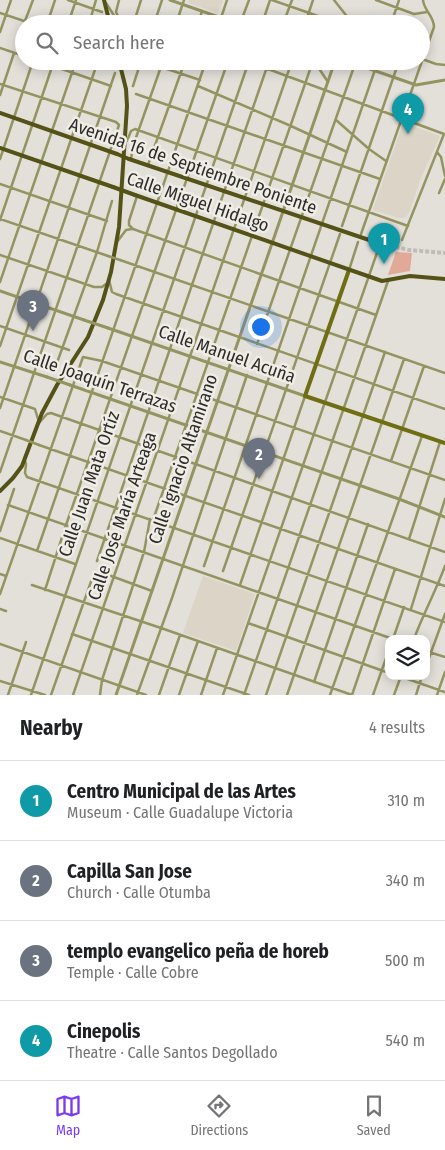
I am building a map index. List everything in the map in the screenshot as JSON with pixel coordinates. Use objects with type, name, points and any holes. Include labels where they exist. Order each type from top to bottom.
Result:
[{"type":"main road","points":[[105,1],[108,15]]},
{"type":"main road","points":[[0,491],[19,472],[25,461],[45,406],[93,327],[109,280],[117,242],[127,98],[121,70]]},
{"type":"main road","name":"Avenida 16 de Septiembre Poniente","points":[[0,113],[378,245]]},
{"type":"main road","name":"Calle Miguel Hidalgo","points":[[2,149],[349,270],[382,281],[388,280]]},
{"type":"main road","points":[[305,396],[349,270]]},
{"type":"main road","points":[[388,280],[410,276],[445,279]]},
{"type":"main road","name":"Calle Manuel Acuña","points":[[305,396],[445,444]]},
{"type":"street","points":[[0,32],[11,0]]},
{"type":"street","points":[[27,15],[33,0]]},
{"type":"street","points":[[50,15],[55,0]]},
{"type":"street","points":[[68,0],[102,12]]},
{"type":"street","points":[[92,15],[96,0]]},
{"type":"street","points":[[117,15],[116,12],[120,0]]},
{"type":"street","points":[[136,15],[141,0]]},
{"type":"street","points":[[157,15],[162,0]]},
{"type":"street","points":[[170,0],[183,2],[213,15]]},
{"type":"street","points":[[222,15],[227,0]]},
{"type":"street","points":[[243,15],[249,0]]},
{"type":"street","points":[[265,15],[271,0],[315,15]]},
{"type":"street","points":[[286,15],[292,0]]},
{"type":"street","points":[[309,13],[313,0]]},
{"type":"street","points":[[334,0],[344,15]]},
{"type":"street","points":[[377,0],[414,14],[427,12]]},
{"type":"street","points":[[394,15],[399,0]]},
{"type":"street","points":[[423,0],[429,15]]},
{"type":"street","points":[[71,15],[75,1]]},
{"type":"street","points":[[105,1],[113,15]]},
{"type":"street","points":[[179,15],[183,2]]},
{"type":"street","points":[[201,15],[202,11]]},
{"type":"street","points":[[0,13],[15,18]]},
{"type":"street","points":[[430,16],[434,25],[430,36]]},
{"type":"street","points":[[0,48],[14,53],[2,84],[0,95]]},
{"type":"street","points":[[430,62],[445,65]]},
{"type":"street","points":[[0,158],[31,70]]},
{"type":"street","points":[[52,70],[0,219],[445,373]]},
{"type":"street","points":[[64,70],[111,86]]},
{"type":"street","points":[[0,282],[73,70]]},
{"type":"street","points":[[0,346],[95,70]]},
{"type":"street","points":[[133,86],[139,70]]},
{"type":"street","points":[[130,159],[160,70]]},
{"type":"street","points":[[167,70],[200,80]]},
{"type":"street","points":[[148,165],[181,70]]},
{"type":"street","points":[[37,550],[203,70]]},
{"type":"street","points":[[45,590],[225,70]]},
{"type":"street","name":"Calle Juan Mata Ortíz","points":[[31,695],[245,70]]},
{"type":"street","points":[[97,561],[266,70]]},
{"type":"street","points":[[272,70],[363,105],[445,133],[402,240]]},
{"type":"street","name":"Calle José María Arteaga","points":[[73,695],[289,70]]},
{"type":"street","points":[[100,695],[102,680],[144,552],[152,520],[176,457],[311,70]]},
{"type":"street","points":[[320,70],[328,82]]},
{"type":"street","name":"Calle Ignacio Altamirano","points":[[116,695],[332,70]]},
{"type":"street","points":[[257,344],[354,70]]},
{"type":"street","points":[[342,226],[397,70]]},
{"type":"street","points":[[361,234],[418,70]]},
{"type":"street","points":[[204,566],[375,71],[413,84],[421,85],[445,80]]},
{"type":"street","points":[[0,408],[2,397],[15,367],[115,73]]},
{"type":"street","points":[[0,472],[119,124],[2,84]]},
{"type":"street","points":[[198,86],[347,152]]},
{"type":"street","points":[[136,94],[380,179]]},
{"type":"street","points":[[336,120],[386,162]]},
{"type":"street","points":[[124,143],[128,141],[132,130],[139,130],[408,226]]},
{"type":"street","points":[[437,152],[441,157],[445,178],[439,193]]},
{"type":"street","points":[[0,184],[107,221]]},
{"type":"street","points":[[136,195],[129,221],[129,225],[133,229],[376,315]]},
{"type":"street","points":[[54,371],[97,252],[112,201]]},
{"type":"street","points":[[117,242],[126,230],[133,229]]},
{"type":"street","points":[[223,571],[340,234]]},
{"type":"street","points":[[349,270],[358,242]]},
{"type":"street","points":[[223,695],[358,308],[378,245]]},
{"type":"street","points":[[0,255],[100,288],[104,287],[109,280]]},
{"type":"street","points":[[109,280],[112,292],[124,297],[445,409]]},
{"type":"street","points":[[244,694],[388,280]]},
{"type":"street","name":"Calle Manuel Acuña","points":[[0,291],[305,396]]},
{"type":"street","points":[[0,326],[69,350]]},
{"type":"street","points":[[266,695],[384,352]]},
{"type":"street","points":[[0,594],[71,386],[81,358],[84,356],[102,360],[445,480]]},
{"type":"street","points":[[287,695],[404,359]]},
{"type":"street","name":"Calle Joaquín Terrazas","points":[[0,362],[399,499],[445,517]]},
{"type":"street","points":[[391,461],[424,366]]},
{"type":"street","points":[[138,694],[247,375]]},
{"type":"street","points":[[240,585],[305,396]]},
{"type":"street","points":[[2,397],[34,408],[37,412],[39,423]]},
{"type":"street","points":[[39,423],[50,413],[445,552]]},
{"type":"street","points":[[0,431],[445,586]]},
{"type":"street","points":[[330,695],[422,436]]},
{"type":"street","points":[[409,539],[440,442]]},
{"type":"street","points":[[25,461],[27,477],[346,586],[444,622]]},
{"type":"street","points":[[0,532],[14,489]]},
{"type":"street","points":[[411,609],[445,499]]},
{"type":"street","points":[[8,505],[385,636]]},
{"type":"street","points":[[314,682],[368,524]]},
{"type":"street","points":[[0,538],[75,564]]},
{"type":"street","points":[[415,635],[445,566]]},
{"type":"street","points":[[32,585],[180,634],[352,695],[395,569]]},
{"type":"street","points":[[51,695],[83,602],[92,579],[97,573],[103,573],[152,591]]},
{"type":"street","points":[[0,574],[6,576]]},
{"type":"street","points":[[394,635],[404,607]]},
{"type":"street","points":[[0,609],[6,611]]},
{"type":"street","points":[[445,614],[444,622],[431,652],[445,657]]},
{"type":"street","points":[[248,623],[385,671]]},
{"type":"street","points":[[72,634],[250,695]]},
{"type":"street","points":[[159,695],[180,634]]},
{"type":"street","points":[[179,695],[198,641]]},
{"type":"street","points":[[8,695],[26,642]]},
{"type":"street","points":[[0,644],[119,685],[138,694],[146,695]]},
{"type":"street","points":[[201,695],[216,648]]},
{"type":"street","points":[[373,695],[385,661]]},
{"type":"street","points":[[437,695],[445,672]]},
{"type":"street","points":[[0,680],[45,695]]},
{"type":"street","points":[[394,695],[399,680]]},
{"type":"street","points":[[410,680],[445,692]]},
{"type":"street","points":[[416,695],[421,680]]},
{"type":"shaded area","points":[[189,0],[223,0],[218,13],[188,3]]},
{"type":"shaded area","points":[[403,123],[440,136],[421,178],[409,213],[405,218],[399,218],[373,209]]},
{"type":"shaded area","points":[[396,252],[412,253],[410,271],[388,275]]},
{"type":"shaded area","points":[[203,576],[255,594],[236,651],[183,633]]},
{"type":"tunnel","points":[[378,243],[409,250],[445,253]]},
{"type":"place","name":"Cinepolis","points":[[408,134]]},
{"type":"place","name":"Centro Municipal de las Artes","points":[[384,264]]},
{"type":"place","name":"templo evangelico peña de horeb","points":[[33,331]]},
{"type":"place","name":"Capilla San Jose","points":[[259,479]]}]
